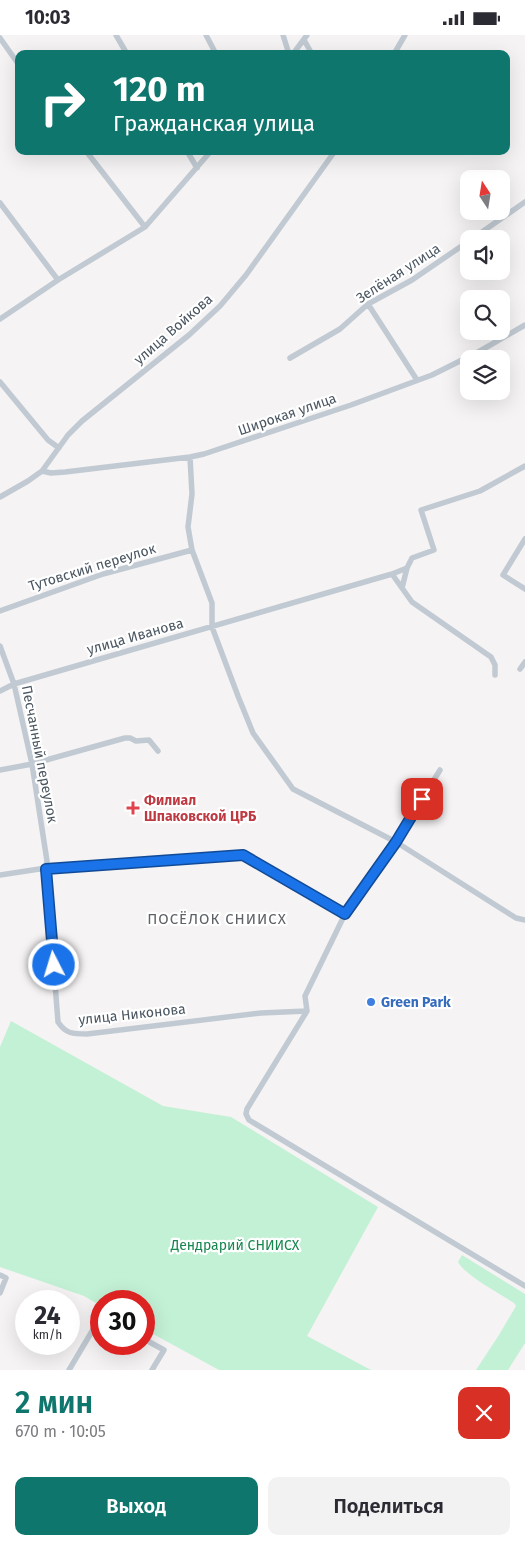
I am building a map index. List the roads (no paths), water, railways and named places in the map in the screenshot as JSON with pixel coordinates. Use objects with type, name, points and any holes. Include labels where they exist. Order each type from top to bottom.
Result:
[{"type":"street","points":[[116,35],[125,50]]},
{"type":"street","points":[[206,35],[214,50]]},
{"type":"street","points":[[396,50],[404,35]]},
{"type":"street","points":[[0,38],[15,59]]},
{"type":"street","points":[[284,38],[294,45],[304,40]]},
{"type":"street","points":[[284,38],[288,50]]},
{"type":"street","points":[[89,155],[145,227]]},
{"type":"street","points":[[189,155],[197,168]]},
{"type":"street","points":[[0,319],[58,280],[145,227],[208,155]]},
{"type":"street","name":"улица Войкова","points":[[0,497],[42,471],[68,435],[82,421],[189,335],[220,306],[246,275],[332,155]]},
{"type":"street","points":[[485,230],[525,202]]},
{"type":"street","points":[[0,203],[58,280]]},
{"type":"street","name":"Зелёная улица","points":[[290,358],[340,329],[368,304],[412,280],[460,247]]},
{"type":"street","points":[[368,304],[417,381]]},
{"type":"street","name":"Широкая улица","points":[[42,471],[51,473],[65,472],[190,457],[232,446],[417,381],[456,364],[525,325]]},
{"type":"street","points":[[0,381],[48,440],[59,448]]},
{"type":"street","points":[[190,457],[192,494],[188,527],[192,550],[212,603],[212,627],[253,733],[293,789],[396,842],[516,919],[525,920]]},
{"type":"street","name":"улица Иванова","points":[[0,691],[14,684],[392,575],[407,568],[412,558],[434,550],[422,510],[480,491],[525,466]]},
{"type":"street","points":[[525,539],[503,575],[525,589]]},
{"type":"street","name":"Тутовский переулок","points":[[0,611],[103,574],[192,550]]},
{"type":"street","points":[[402,588],[407,568]]},
{"type":"street","points":[[392,575],[412,601],[491,657],[495,665],[495,675]]},
{"type":"street","name":"Песчанный переулок","points":[[0,646],[14,684],[32,763],[47,861],[46,869]]},
{"type":"street","points":[[520,669],[525,662]]},
{"type":"street","points":[[0,770],[125,738],[136,741],[149,740],[158,751]]},
{"type":"street","points":[[440,770],[396,842],[345,914],[305,996],[307,1011],[247,1109],[246,1114],[249,1120],[525,1286]]},
{"type":"street","points":[[0,875],[46,869],[243,855],[345,914]]},
{"type":"street","name":"улица Никонова","points":[[46,869],[58,1022],[63,1030],[74,1034],[87,1034],[260,1013],[307,1011]]},
{"type":"street","points":[[0,1293],[3,1277]]},
{"type":"street","points":[[69,1370],[90,1334]]},
{"type":"street","points":[[152,1370],[164,1350],[155,1345]]},
{"type":"place","name":"Филиал Шпаковской ЦРБ","points":[[133,808]]},
{"type":"place","name":"Green Park","points":[[371,1002]]},
{"type":"district","name":"ПОСЁЛОК СНИИСХ","points":[[217,919]]},
{"type":"park label","name":"Дендрарий СНИИСХ","points":[[235,1245]]}]
